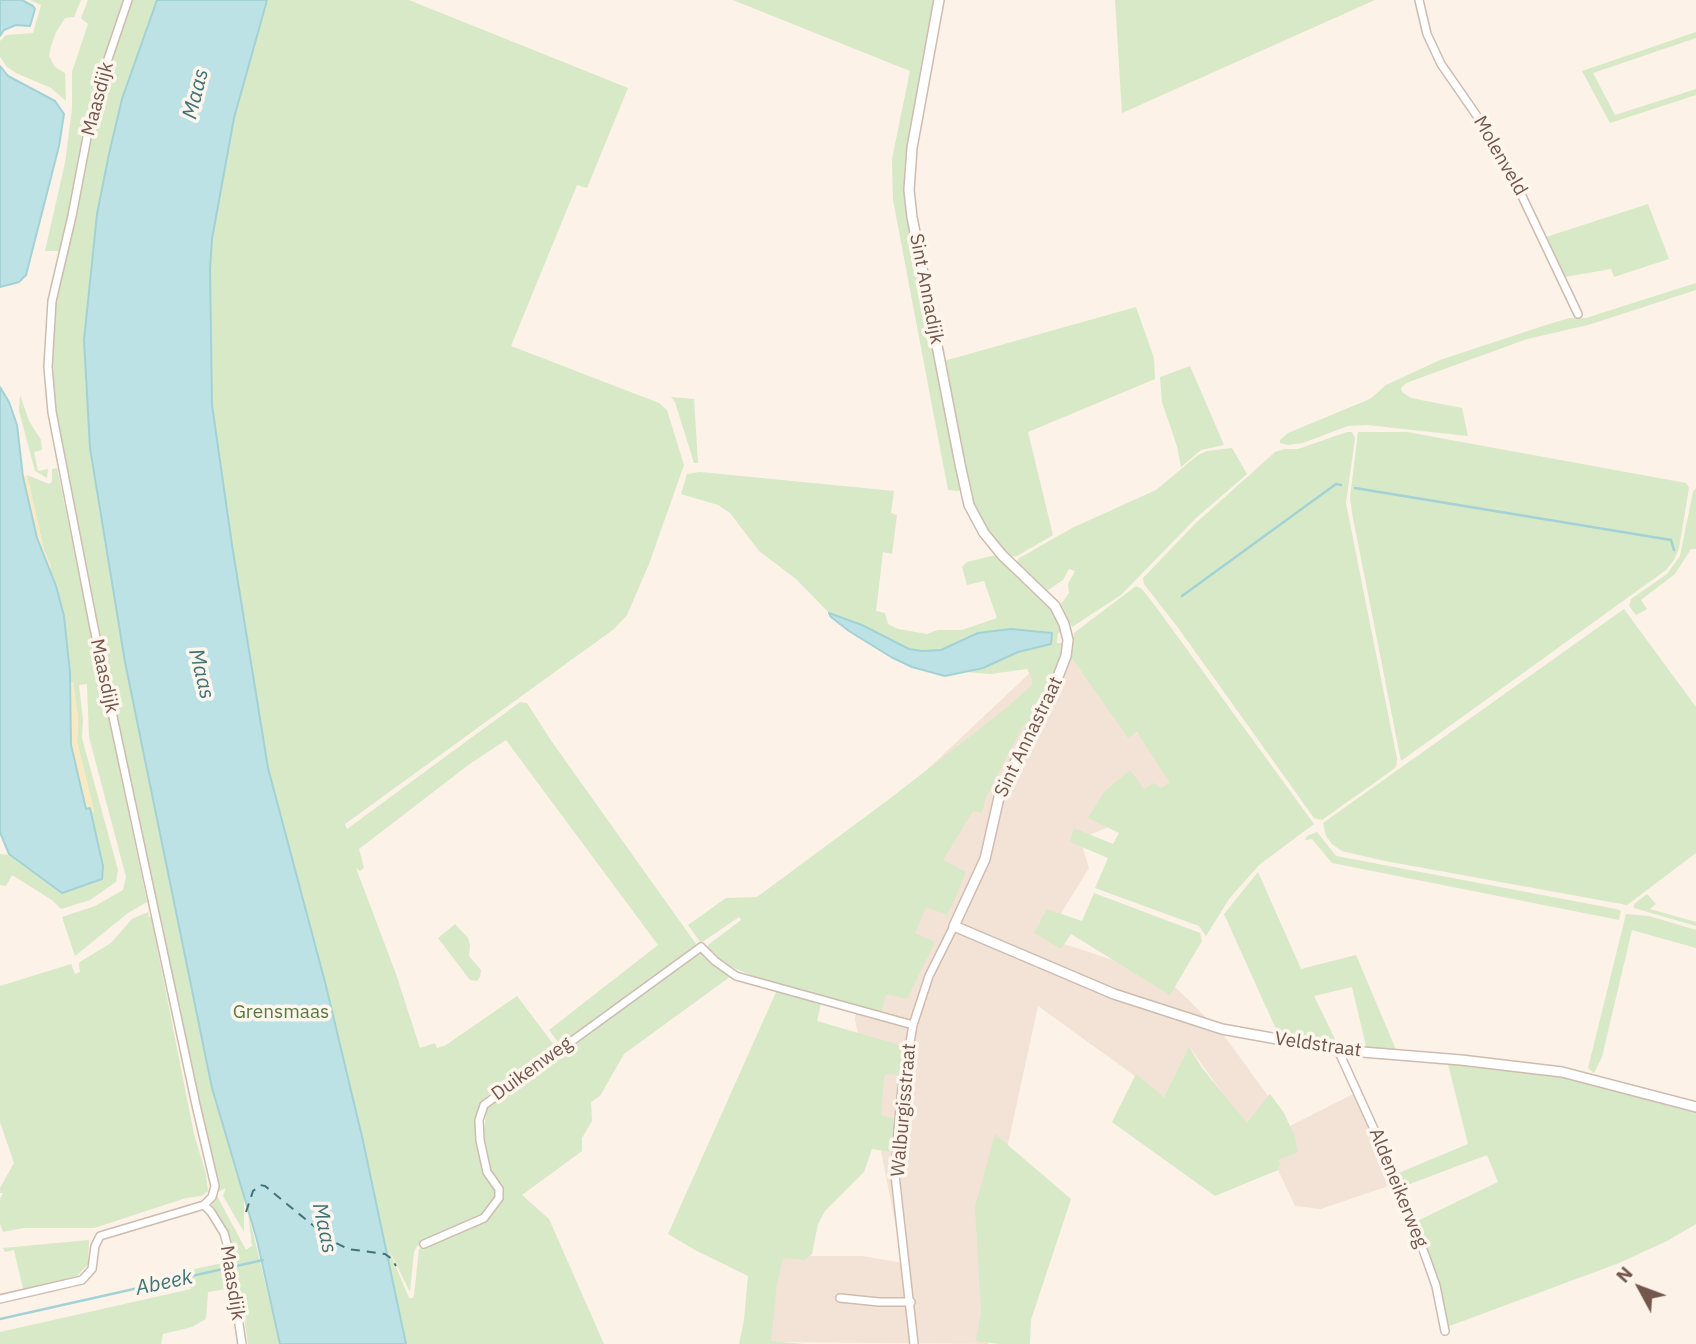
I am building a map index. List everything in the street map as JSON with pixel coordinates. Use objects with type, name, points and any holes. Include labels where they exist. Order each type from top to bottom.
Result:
[{"type":"street","name":"Maasdijk","points":[[128,0],[107,62],[88,132],[52,301],[48,367],[52,412],[94,628],[196,1105],[215,1182],[212,1197],[204,1205],[224,1233],[242,1344]]},
{"type":"street","name":"Sint Annadijk","points":[[939,0],[912,148],[909,190],[912,217],[966,491],[984,533],[1010,564]]},
{"type":"street","name":"Molenveld","points":[[1419,0],[1427,34],[1441,64],[1477,116],[1511,173],[1578,314]]},
{"type":"street","name":"Sint Annastraat","points":[[954,926],[985,859],[1000,793],[1053,689],[1066,656],[1067,632],[1055,606],[1010,564]]},
{"type":"street","name":"Walburgisstraat","points":[[914,1344],[895,1175],[902,1088],[913,1026],[929,976],[954,926]]},
{"type":"street","name":"Veldstraat","points":[[954,926],[1114,994],[1222,1029],[1338,1050],[1486,1062],[1562,1072],[1696,1107]]},
{"type":"street","name":"Duikenweg","points":[[424,1244],[484,1218],[499,1198],[499,1189],[487,1172],[480,1140],[479,1120],[484,1105],[701,947],[736,976],[913,1026]]},
{"type":"street","name":"Aldeneikerweg","points":[[1338,1050],[1389,1162],[1425,1255],[1436,1286],[1445,1331]]},
{"type":"street","points":[[0,1299],[82,1280],[92,1269],[100,1236],[204,1205]]},
{"type":"street","points":[[840,1298],[911,1302]]},
{"type":"shaded area","points":[[1069,636],[1125,728],[1150,739],[1188,793],[1080,839],[1089,868],[1046,938],[1165,977],[1223,1034],[1290,1126],[1355,1093],[1400,1182],[1321,1209],[1295,1206],[1278,1170],[1190,1048],[1164,1097],[1038,1006],[987,1241],[988,1344],[770,1342],[780,1256],[862,1256],[903,1263],[855,1019],[879,815]]},
{"type":"green space","points":[[30,0],[81,0],[74,17],[65,18],[56,32],[49,56],[55,67],[65,73],[66,101],[51,88],[7,67],[0,57],[0,41],[6,35],[33,33],[41,5]]},
{"type":"green space","points":[[88,0],[157,0],[122,99],[100,195],[84,340],[86,393],[97,497],[125,662],[212,1088],[244,1196],[244,1232],[223,1196],[226,1188],[218,1192],[54,413],[50,359],[53,322],[64,262],[59,251],[45,251],[65,163],[72,109],[72,72],[88,24],[81,18]]},
{"type":"green space","points":[[199,0],[409,0],[628,88],[587,188],[577,185],[511,346],[659,403],[667,410],[684,465],[649,564],[627,615],[614,629],[345,824],[347,829],[520,702],[527,703],[696,944],[694,949],[561,1046],[549,1030],[658,945],[506,740],[471,763],[359,849],[364,868],[360,871],[356,868],[396,974],[420,1048],[435,1043],[437,1048],[446,1045],[517,996],[557,1049],[496,1088],[481,1102],[477,1111],[476,1132],[484,1173],[498,1192],[489,1212],[482,1218],[417,1246],[410,1292],[388,1248],[409,1298],[414,1295],[419,1249],[482,1221],[492,1212],[501,1197],[500,1187],[488,1167],[484,1130],[487,1107],[494,1099],[523,1081],[699,953],[704,952],[731,976],[624,1054],[600,1096],[591,1102],[592,1121],[582,1138],[582,1151],[522,1195],[549,1219],[604,1344],[340,1344],[297,1160],[237,1050],[183,833],[158,719],[144,601],[138,477],[124,357],[127,241],[166,130],[193,12]]},
{"type":"green space","points":[[733,0],[935,0],[905,161],[904,191],[961,488],[958,491],[948,490],[893,200],[892,159],[910,71]]},
{"type":"green space","points":[[1115,0],[1375,0],[1122,113]]},
{"type":"green space","points":[[1696,32],[1696,38],[1593,73],[1615,115],[1696,89],[1696,95],[1610,123],[1582,71]]},
{"type":"green space","points":[[1648,204],[1669,259],[1614,277],[1611,269],[1565,277],[1546,237]]},
{"type":"green space","points":[[1696,283],[1696,290],[1588,325],[1527,339],[1406,383],[1401,388],[1402,392],[1411,398],[1462,408],[1468,436],[1367,425],[1348,426],[1303,443],[1280,443],[1288,433],[1370,399],[1386,385],[1440,360],[1549,324],[1569,318],[1586,318]]},
{"type":"green space","points":[[1136,307],[1154,358],[1155,379],[1028,432],[1053,535],[1017,556],[1008,557],[983,526],[970,494],[944,361]]},
{"type":"green space","points":[[1190,366],[1224,445],[1201,450],[1181,467],[1162,402],[1160,377]]},
{"type":"green space","points":[[20,395],[29,421],[41,440],[42,450],[34,452],[38,471],[48,469],[47,478],[35,471],[19,411]]},
{"type":"green space","points":[[671,397],[694,399],[698,463],[694,463],[675,402]]},
{"type":"green space","points":[[1352,432],[1355,438],[1346,503],[1397,759],[1396,767],[1322,820],[1314,818],[1144,584],[1143,578],[1196,523],[1275,452],[1298,449]]},
{"type":"green space","points":[[1358,432],[1407,432],[1686,483],[1689,488],[1679,548],[1666,570],[1401,761],[1350,498]]},
{"type":"green space","points":[[1232,448],[1247,474],[1196,518],[1121,595],[1072,627],[1061,604],[1069,593],[1068,584],[1075,571],[1069,569],[1063,580],[1047,591],[1017,566],[1018,559],[1072,528],[1156,490],[1198,455],[1207,451]]},
{"type":"green space","points":[[57,468],[147,902],[128,913],[75,956],[62,917],[95,906],[123,890],[126,877],[89,737],[87,684],[79,685],[82,738],[118,870],[116,882],[90,900],[61,909],[52,900],[12,875],[6,886],[0,885],[0,854],[10,855],[62,893],[103,865],[91,813],[94,811],[77,742],[78,719],[73,682],[70,682],[64,616],[48,569],[51,567],[44,550],[27,475],[49,484],[52,482],[52,469]]},
{"type":"green space","points":[[700,472],[894,491],[891,513],[897,515],[892,554],[883,552],[876,611],[885,613],[888,624],[898,629],[927,634],[938,630],[962,630],[997,618],[984,581],[967,585],[962,567],[967,562],[996,555],[1046,601],[1060,623],[1062,632],[1058,633],[1057,643],[1062,643],[1058,664],[1032,722],[1023,726],[986,797],[982,813],[973,811],[943,860],[966,872],[953,903],[947,915],[926,907],[915,933],[935,942],[907,999],[886,994],[881,1015],[773,984],[717,961],[707,950],[708,945],[741,920],[739,917],[701,943],[688,925],[726,898],[757,897],[888,800],[1032,685],[1027,669],[990,674],[964,672],[983,668],[1018,652],[1051,644],[978,633],[941,650],[922,651],[909,649],[862,625],[829,613],[796,579],[759,551],[730,513],[718,505],[681,494],[687,474]]},
{"type":"green space","points":[[1696,488],[1696,549],[1691,549],[1675,574],[1641,600],[1647,609],[1636,615],[1629,606],[1631,599],[1667,574],[1680,556]]},
{"type":"green space","points":[[1136,586],[1142,589],[1156,607],[1314,824],[1259,865],[1229,899],[1206,936],[1199,926],[1095,888],[1108,858],[1070,842],[1074,828],[1113,844],[1119,833],[1088,818],[1104,792],[1130,770],[1144,789],[1154,783],[1161,788],[1170,783],[1137,732],[1128,738],[1070,655],[1074,633]]},
{"type":"green space","points":[[1624,609],[1696,707],[1696,853],[1627,905],[1385,861],[1342,851],[1332,844],[1326,836],[1323,823]]},
{"type":"green space","points":[[1317,832],[1336,856],[1616,909],[1621,911],[1619,920],[1332,863],[1312,839],[1305,840],[1307,836]]},
{"type":"green space","points":[[1258,872],[1301,969],[1356,955],[1397,1052],[1367,1050],[1352,987],[1314,996],[1339,1047],[1280,1038],[1224,914]]},
{"type":"green space","points":[[1094,893],[1200,933],[1202,941],[1170,995],[1071,934],[1061,949],[1034,933],[1047,909],[1082,921]]},
{"type":"green space","points":[[1647,894],[1656,904],[1650,909],[1696,922],[1696,926],[1634,908],[1634,904]]},
{"type":"green space","points":[[148,912],[208,1191],[202,1196],[186,1198],[94,1228],[23,1228],[3,1232],[0,1224],[0,1199],[3,1193],[0,1193],[0,1188],[14,1163],[0,1122],[0,986],[71,964],[75,974],[80,972],[79,963],[111,943],[132,919]]},
{"type":"green space","points":[[1626,914],[1649,916],[1696,930],[1696,948],[1632,930],[1602,1057],[1594,1073],[1588,1068]]},
{"type":"green space","points":[[455,924],[468,938],[469,956],[481,970],[477,981],[470,980],[438,938]]},
{"type":"green space","points":[[777,990],[821,1003],[817,1021],[903,1046],[899,1075],[887,1074],[884,1077],[881,1115],[895,1119],[893,1152],[872,1149],[864,1172],[825,1211],[818,1224],[812,1254],[805,1260],[783,1258],[771,1341],[804,1344],[739,1344],[748,1276],[668,1234]]},
{"type":"green space","points":[[1189,1047],[1202,1068],[1247,1123],[1270,1094],[1284,1113],[1295,1137],[1298,1152],[1278,1160],[1278,1170],[1215,1196],[1112,1122],[1136,1074],[1164,1097]]},
{"type":"green space","points":[[1448,1064],[1554,1074],[1696,1111],[1696,1224],[1619,1263],[1447,1327],[1415,1222],[1498,1182],[1487,1155],[1402,1187],[1396,1174],[1468,1144]]},
{"type":"green space","points":[[995,1134],[1071,1199],[1031,1320],[1030,1344],[976,1341],[981,1312],[975,1207]]},
{"type":"green space","points":[[216,1194],[246,1250],[252,1246],[248,1212],[280,1344],[248,1344],[239,1284],[212,1204]]},
{"type":"green space","points":[[89,1240],[88,1264],[77,1276],[23,1289],[14,1250],[5,1252],[3,1248]]},
{"type":"green space","points":[[227,1262],[231,1288],[208,1292],[206,1319],[192,1327],[163,1334],[161,1344],[0,1344],[0,1332],[191,1289],[185,1271]]},
{"type":"sand","points":[[27,475],[44,550],[51,567],[48,569],[28,500],[23,477]]},
{"type":"sand","points":[[70,682],[73,682],[78,719],[77,742],[94,811],[91,813],[90,809],[86,809],[71,745]]},
{"type":"water","points":[[0,0],[22,0],[33,6],[35,9],[30,26],[16,25],[4,30],[0,36]]},
{"type":"water","name":"Grensmaas","points":[[157,0],[267,0],[234,118],[212,239],[212,405],[268,768],[326,986],[363,1141],[406,1344],[280,1344],[257,1240],[212,1088],[125,662],[90,448],[84,340],[97,214],[109,154],[122,99]]},
{"type":"water","points":[[0,66],[8,76],[55,101],[64,114],[59,146],[26,275],[19,282],[0,287]]},
{"type":"water","points":[[0,387],[17,425],[23,477],[37,538],[56,586],[64,616],[70,673],[71,745],[86,809],[90,808],[103,866],[102,879],[62,893],[9,854],[0,832]]},
{"type":"water","points":[[829,613],[862,625],[909,649],[922,651],[941,650],[978,633],[1011,629],[1052,633],[1051,644],[1018,652],[983,668],[945,676],[912,667],[891,657],[849,631]]},
{"type":"waterway","points":[[1182,596],[1336,484],[1341,485]]},
{"type":"waterway","points":[[1355,488],[1671,540],[1674,550]]},
{"type":"waterway","name":"Abeek","points":[[0,1319],[263,1260]]},
{"type":"ferry route","points":[[246,1212],[253,1191],[260,1185],[265,1186],[332,1241],[348,1249],[385,1254],[396,1266]]},
{"type":"water label","name":"Maas","points":[[196,94]]},
{"type":"water label","name":"Maas","points":[[201,674]]},
{"type":"water label","name":"Maas","points":[[324,1228]]}]
